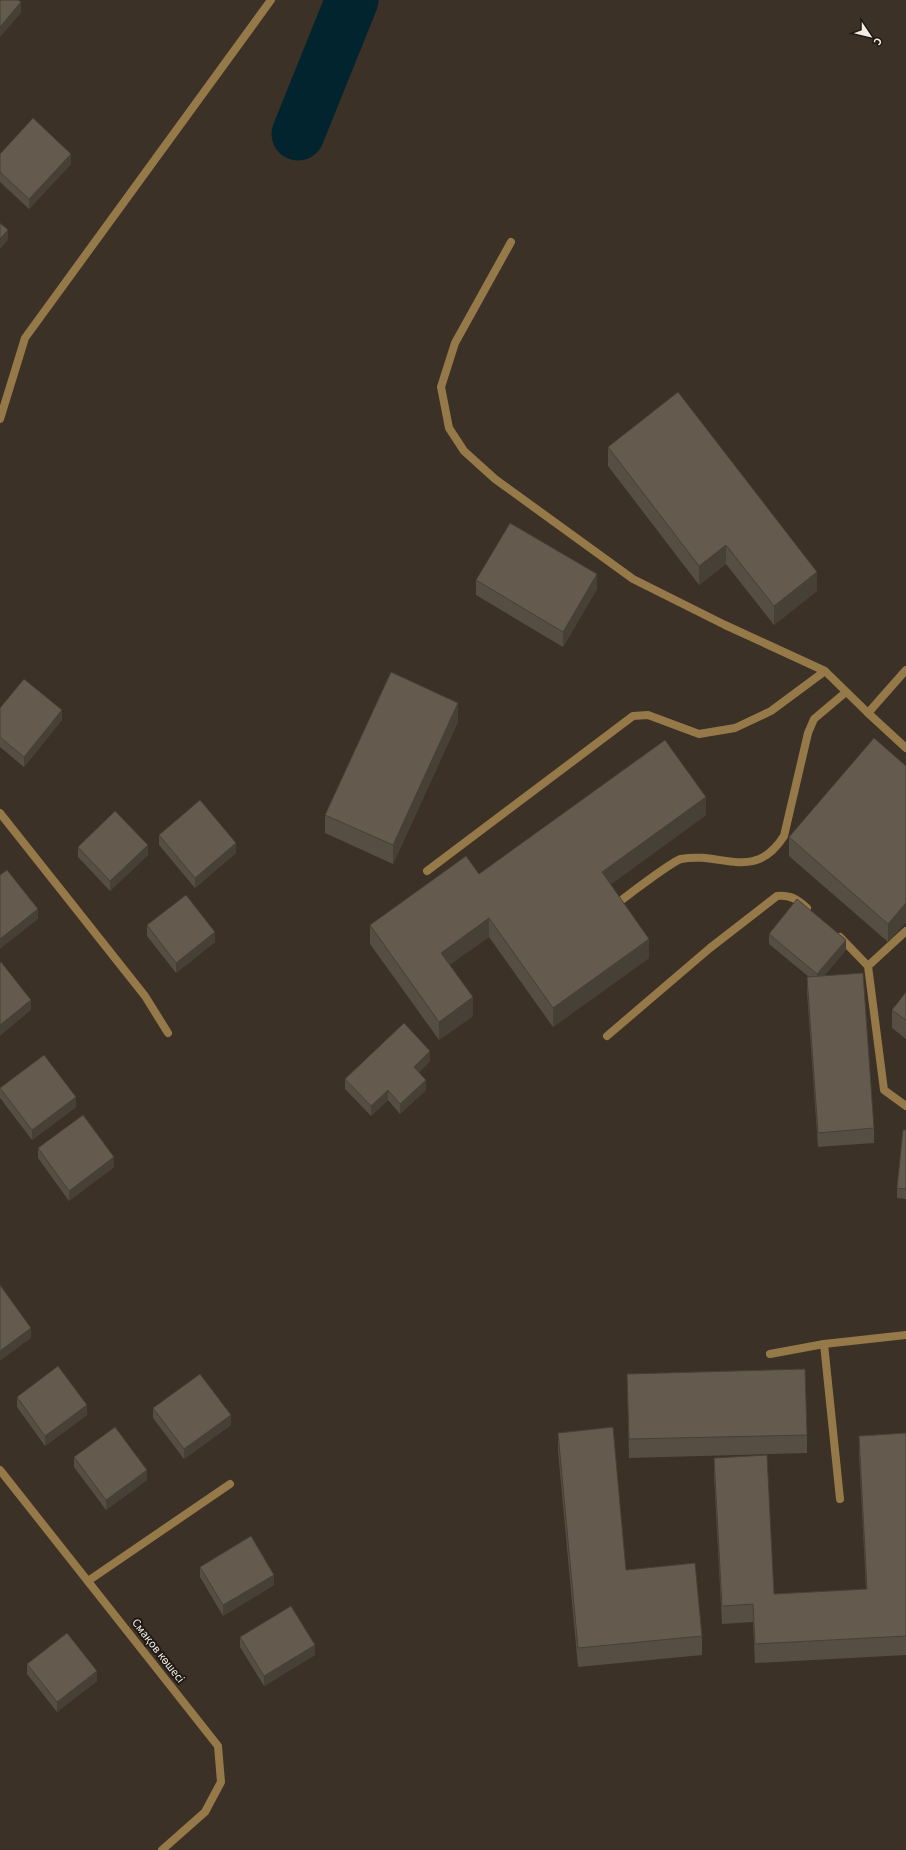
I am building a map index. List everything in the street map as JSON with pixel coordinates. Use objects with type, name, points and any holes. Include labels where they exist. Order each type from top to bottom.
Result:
[{"type":"street","points":[[0,419],[25,338],[271,0]]},
{"type":"street","points":[[511,242],[455,343],[441,387],[449,428],[464,451],[495,479],[634,579],[725,625],[825,671],[906,748]]},
{"type":"street","points":[[868,713],[906,670]]},
{"type":"street","points":[[427,871],[633,716],[648,715],[699,734],[735,728],[771,711],[825,671]]},
{"type":"street","points":[[623,899],[680,859],[709,859],[739,863],[762,859],[777,847],[784,836],[808,733],[814,719],[846,692]]},
{"type":"street","points":[[0,813],[145,996],[168,1033]]},
{"type":"street","points":[[606,1036],[710,948],[777,896],[786,895],[796,898],[813,913]]},
{"type":"street","points":[[868,966],[906,931]]},
{"type":"street","points":[[836,933],[868,966],[884,1090],[906,1106]]},
{"type":"street","points":[[770,1354],[824,1344],[906,1335]]},
{"type":"street","points":[[824,1344],[840,1499]]},
{"type":"street","name":"Смақов көшесі","points":[[0,1470],[218,1746],[221,1782],[205,1812],[162,1850]]},
{"type":"street","points":[[88,1581],[230,1484]]},
{"type":"building","points":[[0,0],[18,0],[21,2],[0,27]]},
{"type":"building","points":[[33,118],[71,154],[29,199],[0,172],[0,154]]},
{"type":"building","points":[[0,223],[8,230],[0,239]]},
{"type":"building","points":[[678,392],[817,572],[774,606],[726,545],[699,566],[608,447]]},
{"type":"building","points":[[510,523],[597,574],[563,632],[476,580]]},
{"type":"building","points":[[391,672],[458,703],[393,845],[325,815]]},
{"type":"building","points":[[24,679],[62,710],[24,757],[0,737],[0,708]]},
{"type":"building","points":[[874,738],[906,766],[906,903],[888,924],[789,837]]},
{"type":"building","points":[[665,740],[706,797],[602,872],[649,939],[553,1008],[489,918],[441,953],[473,997],[439,1022],[370,925],[466,856],[479,874]]},
{"type":"building","points":[[200,800],[236,843],[195,878],[159,835]]},
{"type":"building","points":[[115,811],[148,845],[110,881],[78,847]]},
{"type":"building","points":[[7,870],[38,909],[0,939],[0,875]]},
{"type":"building","points":[[186,895],[215,932],[176,963],[147,925]]},
{"type":"building","points":[[797,899],[846,940],[817,974],[769,934]]},
{"type":"building","points":[[1,962],[31,1000],[0,1025],[0,963]]},
{"type":"building","points":[[863,973],[874,1128],[818,1133],[807,977]]},
{"type":"building","points":[[906,992],[906,1020],[892,1010]]},
{"type":"building","points":[[404,1023],[430,1051],[414,1067],[426,1080],[400,1104],[388,1090],[371,1106],[345,1079]]},
{"type":"building","points":[[44,1055],[76,1097],[32,1130],[0,1088]]},
{"type":"building","points":[[83,1115],[114,1157],[69,1191],[38,1148]]},
{"type":"building","points":[[903,1130],[906,1130],[906,1189],[897,1188]]},
{"type":"building","points":[[0,1285],[31,1328],[0,1351]]},
{"type":"building","points":[[58,1366],[87,1405],[45,1436],[17,1397]]},
{"type":"building","points":[[805,1369],[807,1435],[629,1439],[627,1374]]},
{"type":"building","points":[[200,1374],[231,1415],[184,1449],[153,1408]]},
{"type":"building","points":[[115,1427],[147,1470],[106,1500],[74,1457]]},
{"type":"building","points":[[613,1427],[626,1570],[695,1563],[702,1636],[578,1648],[558,1433]]},
{"type":"building","points":[[906,1433],[906,1636],[755,1644],[753,1604],[722,1606],[714,1458],[767,1455],[774,1594],[867,1589],[859,1436]]},
{"type":"building","points":[[251,1536],[274,1575],[223,1605],[200,1567]]},
{"type":"building","points":[[291,1606],[315,1645],[264,1676],[240,1637]]},
{"type":"building","points":[[67,1633],[97,1671],[57,1702],[27,1664]]},
{"type":"waterway","points":[[298,134],[352,0]]}]
